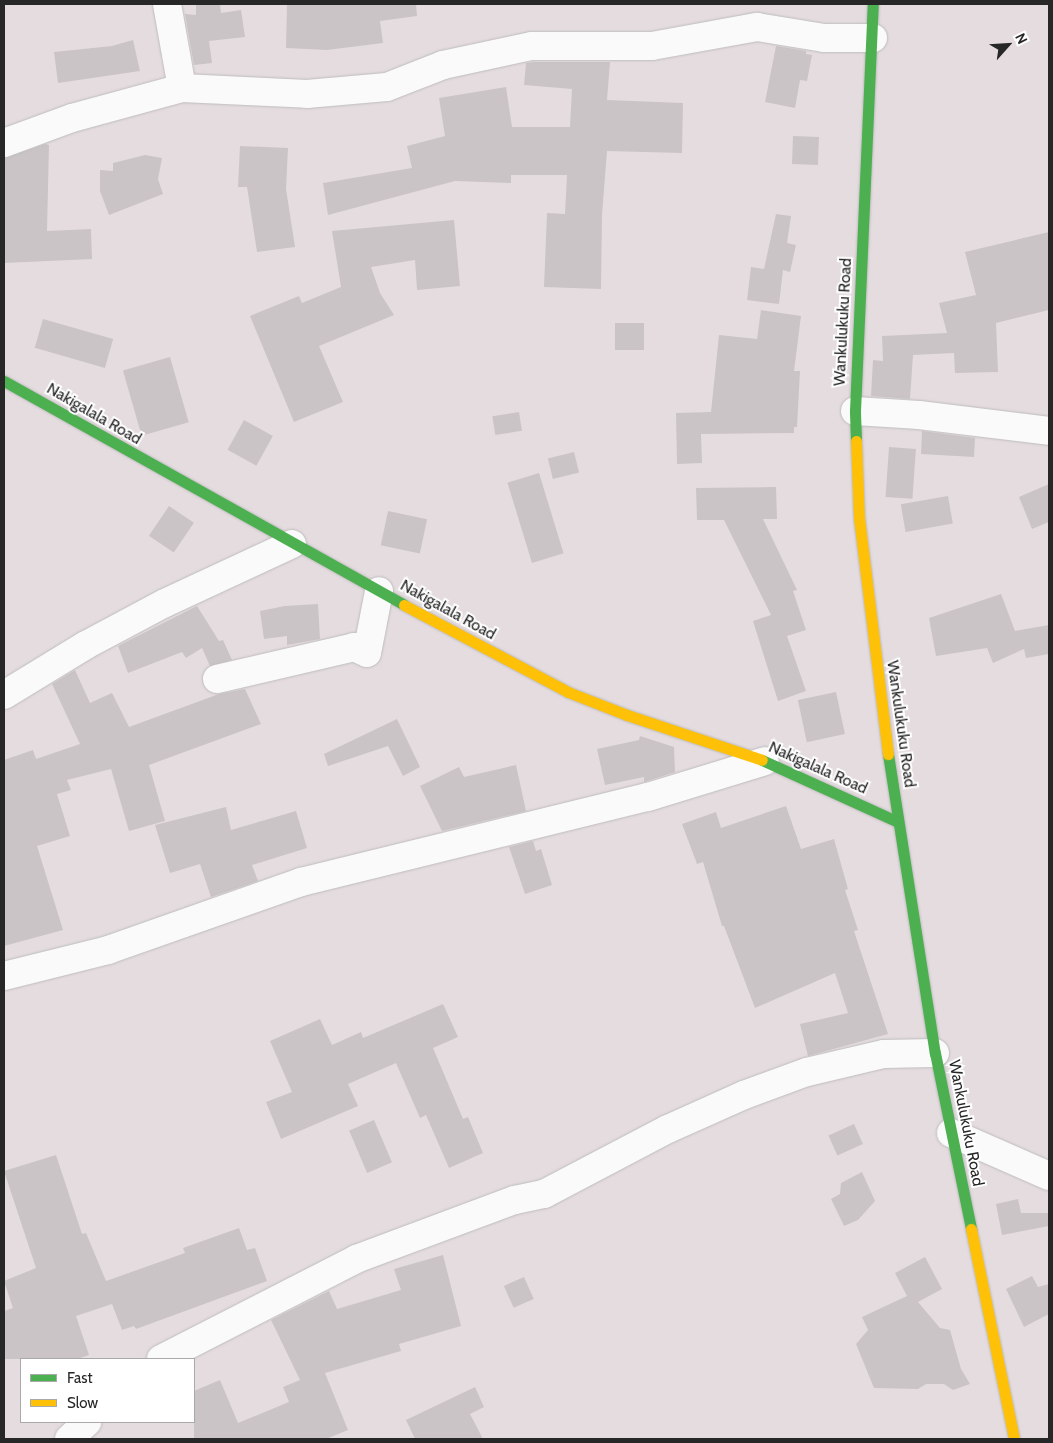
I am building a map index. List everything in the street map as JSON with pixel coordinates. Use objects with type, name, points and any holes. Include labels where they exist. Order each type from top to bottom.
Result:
[{"type":"main road","name":"Wankulukuku Road","points":[[873,4],[873,38],[855,410],[859,518],[877,674],[898,822],[935,1053],[1014,1439]]},
{"type":"main road","name":"Nakigalala Road","points":[[4,381],[292,544],[523,670],[568,692],[627,716],[765,762],[898,822]]},
{"type":"street","points":[[167,4],[182,88]]},
{"type":"street","points":[[4,142],[72,118],[182,88],[307,94],[387,87],[443,65],[532,46],[652,46],[756,27],[824,38],[873,38]]},
{"type":"street","points":[[855,410],[919,415],[1049,431]]},
{"type":"street","points":[[4,695],[86,644],[164,603],[292,544]]},
{"type":"street","points":[[217,680],[354,647],[367,653],[380,591]]},
{"type":"street","points":[[4,976],[108,950],[301,882],[648,797],[765,762]]},
{"type":"street","points":[[163,1358],[356,1259],[514,1200],[544,1194],[668,1129],[744,1095],[807,1072],[884,1054],[935,1053]]},
{"type":"street","points":[[951,1133],[1049,1176]]},
{"type":"street","points":[[69,1439],[86,1423]]},
{"type":"building","points":[[196,4],[220,4],[221,13],[241,10],[245,37],[209,41],[212,63],[194,65],[185,14],[196,15]]},
{"type":"building","points":[[287,4],[416,4],[417,16],[380,21],[383,43],[327,50],[286,48]]},
{"type":"building","points":[[133,40],[140,71],[58,83],[54,52],[112,46]]},
{"type":"building","points":[[776,46],[806,51],[806,54],[812,55],[807,81],[800,80],[795,108],[765,102]]},
{"type":"building","points":[[610,62],[607,100],[683,103],[682,153],[607,151],[602,215],[601,289],[544,287],[547,213],[565,214],[567,175],[511,175],[511,183],[455,181],[328,215],[323,183],[412,168],[407,146],[445,136],[439,98],[506,87],[512,127],[570,127],[572,89],[524,85],[526,63]]},
{"type":"building","points":[[793,136],[819,137],[818,165],[792,164]]},
{"type":"building","points":[[45,144],[49,145],[47,231],[91,229],[92,259],[4,263],[4,158]]},
{"type":"building","points":[[240,146],[288,148],[286,189],[295,247],[257,252],[247,187],[238,187]]},
{"type":"building","points":[[145,155],[162,158],[158,179],[163,194],[109,215],[100,191],[100,170],[113,171],[113,163]]},
{"type":"building","points":[[776,214],[791,216],[787,243],[796,245],[790,272],[783,270],[779,304],[747,300],[751,267],[764,269]]},
{"type":"building","points":[[454,220],[460,286],[417,290],[415,260],[371,267],[380,293],[394,315],[319,346],[343,402],[294,422],[250,316],[299,296],[302,303],[341,287],[332,231]]},
{"type":"building","points":[[1049,232],[1049,310],[996,323],[998,372],[955,373],[954,353],[913,355],[910,399],[871,396],[873,360],[883,361],[882,336],[947,333],[939,303],[976,295],[965,252]]},
{"type":"building","points":[[761,310],[801,316],[794,371],[800,371],[797,427],[794,427],[794,433],[701,434],[702,463],[677,464],[676,413],[711,412],[719,335],[757,339]]},
{"type":"building","points":[[43,319],[113,339],[105,368],[35,348]]},
{"type":"building","points":[[615,323],[644,323],[644,350],[615,350]]},
{"type":"building","points":[[170,357],[189,422],[142,436],[123,371]]},
{"type":"building","points":[[519,412],[522,431],[495,435],[492,416]]},
{"type":"building","points":[[244,420],[273,436],[256,466],[228,450]]},
{"type":"building","points":[[922,431],[975,438],[974,457],[921,454]]},
{"type":"building","points":[[889,447],[916,449],[912,499],[886,497]]},
{"type":"building","points":[[574,452],[579,472],[553,479],[548,459]]},
{"type":"building","points":[[539,473],[564,553],[532,563],[507,483]]},
{"type":"building","points":[[1049,484],[1049,522],[1032,529],[1019,497]]},
{"type":"building","points":[[776,487],[777,519],[763,519],[797,590],[793,591],[806,630],[787,636],[806,691],[778,701],[753,621],[771,615],[724,520],[697,520],[696,488]]},
{"type":"building","points":[[948,496],[953,524],[906,532],[901,504]]},
{"type":"building","points":[[169,506],[194,523],[174,553],[149,536]]},
{"type":"building","points":[[388,511],[427,519],[420,554],[381,545]]},
{"type":"building","points":[[1001,594],[1015,631],[1049,625],[1049,654],[1026,658],[1024,649],[993,663],[987,648],[936,656],[929,618]]},
{"type":"building","points":[[318,604],[320,639],[287,645],[287,636],[264,639],[260,611],[285,606]]},
{"type":"building","points":[[197,606],[219,641],[223,640],[232,660],[210,666],[202,648],[186,658],[182,652],[128,673],[118,646]]},
{"type":"building","points":[[75,670],[90,703],[112,693],[129,727],[219,694],[245,689],[261,724],[149,765],[165,821],[129,831],[111,769],[67,780],[71,790],[57,794],[70,836],[37,846],[63,930],[4,946],[4,760],[33,750],[36,759],[80,744],[52,684]]},
{"type":"building","points":[[836,692],[845,734],[807,742],[798,700]]},
{"type":"building","points":[[397,719],[420,767],[403,776],[388,746],[328,766],[324,754]]},
{"type":"building","points":[[640,736],[674,747],[675,772],[644,782],[644,777],[605,785],[597,749],[639,740]]},
{"type":"building","points":[[516,765],[526,811],[442,831],[420,786],[459,767],[464,777]]},
{"type":"building","points":[[786,806],[801,849],[834,839],[848,889],[845,890],[858,930],[854,931],[888,1034],[808,1056],[800,1024],[848,1013],[835,973],[755,1008],[724,926],[722,926],[703,862],[697,864],[682,824],[716,812],[721,828]]},
{"type":"building","points":[[226,807],[231,830],[296,811],[307,848],[252,865],[258,881],[211,897],[200,864],[170,873],[155,825]]},
{"type":"building","points":[[533,841],[536,851],[541,849],[552,885],[525,894],[509,847]]},
{"type":"building","points":[[443,1004],[458,1037],[433,1048],[463,1119],[468,1117],[483,1153],[449,1168],[426,1115],[420,1118],[396,1063],[348,1084],[358,1106],[281,1139],[266,1102],[292,1092],[270,1041],[320,1019],[332,1045],[361,1032],[363,1038]]},
{"type":"building","points":[[374,1120],[392,1162],[367,1173],[349,1131]]},
{"type":"building","points":[[854,1124],[863,1144],[837,1155],[828,1135]]},
{"type":"building","points":[[56,1155],[82,1234],[86,1233],[106,1281],[185,1253],[183,1248],[239,1228],[247,1250],[255,1248],[267,1281],[136,1329],[134,1326],[122,1330],[112,1304],[76,1316],[89,1355],[80,1358],[4,1359],[4,1311],[13,1308],[4,1281],[36,1268],[4,1171]]},
{"type":"building","points":[[862,1172],[875,1201],[858,1220],[844,1226],[831,1199],[840,1194],[841,1183]]},
{"type":"building","points":[[1018,1199],[1021,1213],[1049,1213],[1049,1226],[1002,1235],[996,1204]]},
{"type":"building","points":[[443,1255],[461,1326],[399,1344],[401,1351],[325,1373],[348,1430],[326,1439],[194,1439],[195,1391],[220,1380],[238,1423],[289,1402],[283,1387],[300,1380],[271,1320],[329,1291],[337,1309],[401,1290],[394,1269]]},
{"type":"building","points":[[925,1257],[942,1289],[918,1302],[940,1328],[950,1330],[961,1369],[970,1384],[953,1390],[944,1384],[926,1384],[918,1389],[874,1388],[856,1344],[868,1330],[862,1317],[907,1296],[895,1273]]},
{"type":"building","points":[[1032,1276],[1038,1287],[1049,1284],[1049,1314],[1024,1327],[1006,1289]]},
{"type":"building","points":[[524,1277],[534,1299],[514,1308],[504,1286]]},
{"type":"building","points":[[475,1387],[484,1407],[470,1414],[483,1439],[415,1439],[406,1420]]},
{"type":"traffic: fast","points":[[856,441],[855,411],[873,4]]},
{"type":"traffic: fast","points":[[4,381],[404,605]]},
{"type":"traffic: fast","points":[[888,754],[935,1053],[971,1229]]},
{"type":"traffic: fast","points":[[762,760],[898,822]]},
{"type":"traffic: slow","points":[[856,441],[859,518],[888,754]]},
{"type":"traffic: slow","points":[[404,605],[568,692],[627,715],[762,760]]},
{"type":"traffic: slow","points":[[971,1229],[1014,1439]]}]
